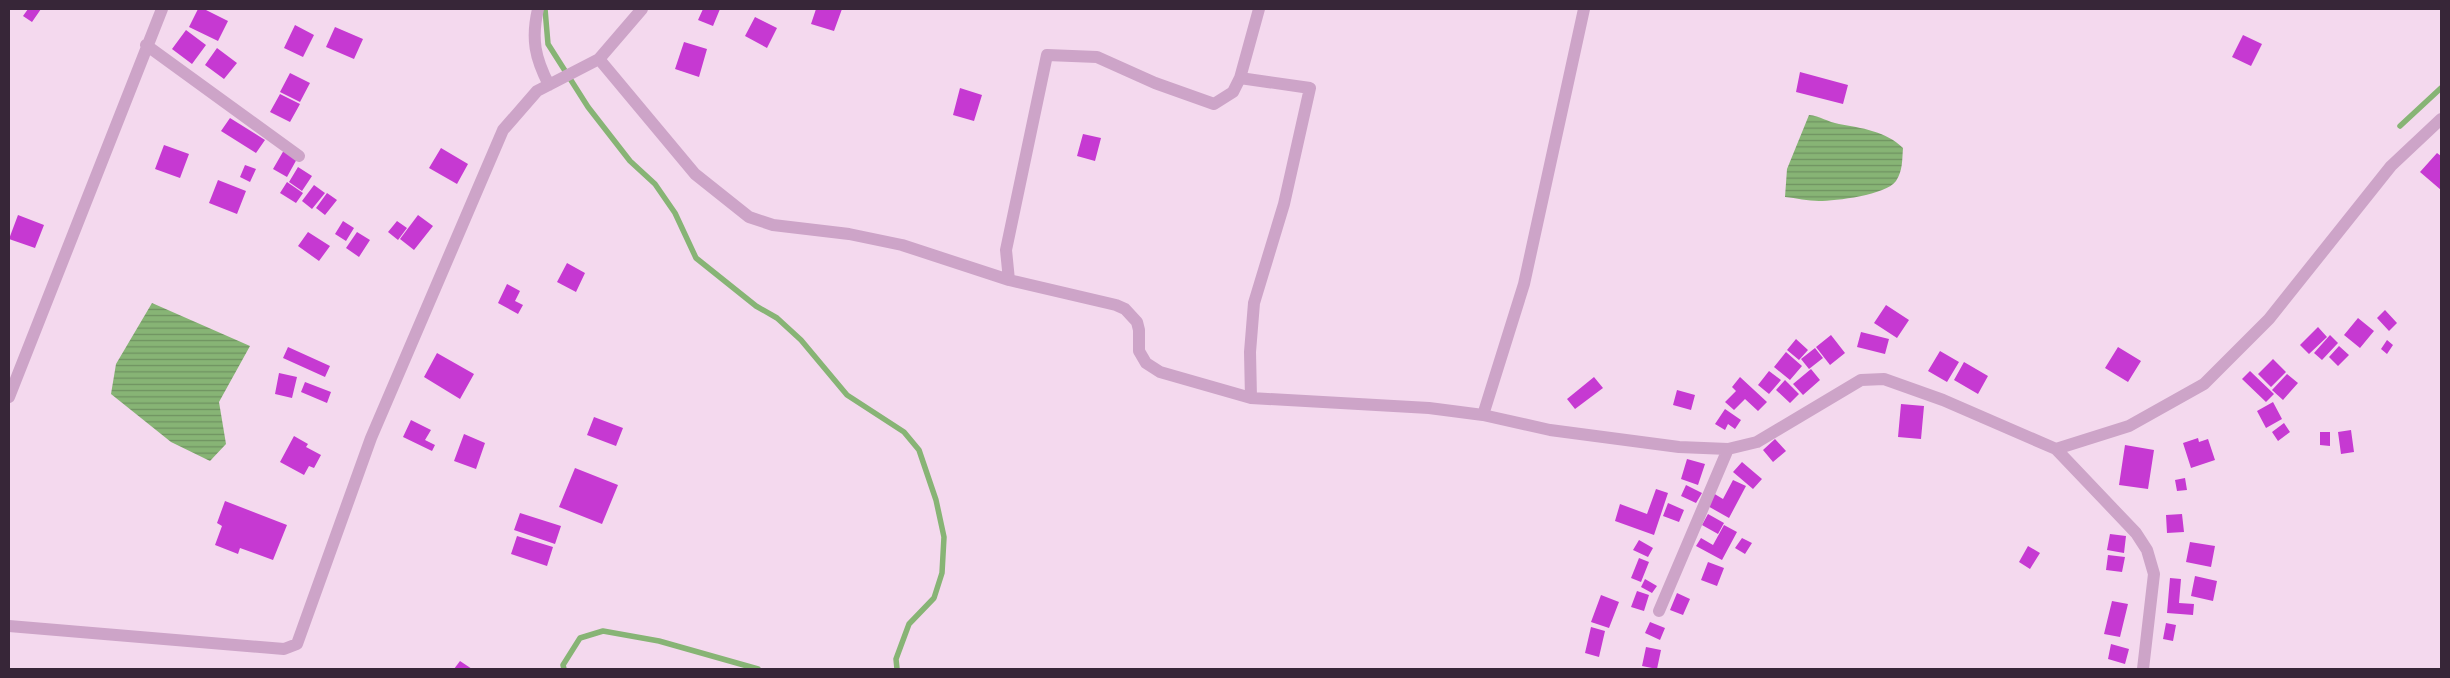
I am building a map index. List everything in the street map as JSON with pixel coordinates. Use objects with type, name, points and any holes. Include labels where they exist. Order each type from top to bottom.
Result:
[{"type":"street","points":[[9,397],[146,45],[162,9]]},
{"type":"street","points":[[538,9],[535,22],[534,51],[553,83]]},
{"type":"street","points":[[9,626],[284,649],[298,644],[371,438],[503,130],[536,91],[599,59],[642,9]]},
{"type":"street","points":[[1009,280],[1006,250],[1047,55],[1097,57],[1155,83],[1214,104],[1233,92],[1240,78],[1259,9]]},
{"type":"street","points":[[1482,415],[1524,284],[1584,9]]},
{"type":"street","points":[[146,45],[299,156]]},
{"type":"street","points":[[599,59],[695,174],[749,217],[774,225],[849,234],[902,245],[1009,280],[1125,309],[1137,322],[1139,350],[1146,363],[1160,372],[1251,398],[1429,408],[1482,415],[1550,430],[1679,447],[1728,449],[1757,442],[1861,380],[1884,379],[1943,400],[2056,449],[2136,533],[2146,550],[2154,574],[2143,669]]},
{"type":"street","points":[[1240,78],[1310,88],[1284,204],[1254,303],[1250,352],[1251,398]]},
{"type":"street","points":[[2056,449],[2129,426],[2204,384],[2268,319],[2391,166],[2441,119]]},
{"type":"street","points":[[1660,611],[1728,449]]},
{"type":"shaded area","points":[[1809,115],[1873,131],[1896,142],[1903,148],[1901,169],[1896,181],[1891,186],[1882,190],[1837,200],[1811,201],[1785,197],[1787,169]]},
{"type":"shaded area","points":[[152,303],[250,346],[219,402],[226,444],[210,461],[171,442],[111,394],[116,364]]},
{"type":"building","points":[[28,9],[41,9],[32,22],[23,16]]},
{"type":"building","points":[[198,9],[204,9],[228,21],[218,41],[189,27]]},
{"type":"building","points":[[703,9],[720,9],[713,26],[698,20]]},
{"type":"building","points":[[816,9],[842,9],[834,31],[811,24]]},
{"type":"building","points":[[755,17],[777,28],[767,48],[745,36]]},
{"type":"building","points":[[295,25],[314,35],[303,57],[284,48]]},
{"type":"building","points":[[335,27],[363,39],[354,59],[326,47]]},
{"type":"building","points":[[186,30],[206,45],[192,64],[172,49]]},
{"type":"building","points":[[2243,35],[2262,44],[2251,66],[2232,57]]},
{"type":"building","points":[[684,42],[707,49],[699,77],[675,69]]},
{"type":"building","points":[[217,48],[237,63],[224,79],[205,65]]},
{"type":"building","points":[[1800,72],[1848,85],[1843,104],[1796,92]]},
{"type":"building","points":[[290,73],[310,83],[300,102],[280,92]]},
{"type":"building","points":[[960,88],[982,95],[974,121],[953,115]]},
{"type":"building","points":[[280,94],[300,104],[290,122],[270,112]]},
{"type":"building","points":[[230,118],[265,140],[256,153],[221,131]]},
{"type":"building","points":[[1083,134],[1101,138],[1095,161],[1077,156]]},
{"type":"building","points":[[164,145],[189,154],[180,178],[155,169]]},
{"type":"building","points":[[441,148],[468,164],[457,184],[429,168]]},
{"type":"building","points":[[284,150],[298,157],[287,177],[273,169]]},
{"type":"building","points":[[2437,153],[2441,156],[2441,190],[2420,172]]},
{"type":"building","points":[[245,165],[256,169],[250,182],[240,177]]},
{"type":"building","points":[[298,167],[312,176],[302,191],[289,182]]},
{"type":"building","points":[[218,180],[246,191],[237,214],[209,203]]},
{"type":"building","points":[[287,182],[303,193],[296,203],[280,193]]},
{"type":"building","points":[[314,185],[325,193],[312,209],[302,201]]},
{"type":"building","points":[[327,193],[337,200],[325,215],[316,208]]},
{"type":"building","points":[[18,215],[44,225],[35,248],[9,239]]},
{"type":"building","points":[[418,215],[433,226],[414,250],[400,239]]},
{"type":"building","points":[[343,221],[354,228],[346,241],[335,234]]},
{"type":"building","points":[[397,221],[407,228],[398,240],[388,232]]},
{"type":"building","points":[[308,232],[330,246],[319,261],[298,246]]},
{"type":"building","points":[[357,232],[370,240],[359,257],[346,248]]},
{"type":"building","points":[[567,263],[585,273],[576,292],[557,282]]},
{"type":"building","points":[[507,284],[520,291],[515,301],[523,305],[518,314],[498,303]]},
{"type":"building","points":[[1886,305],[1909,320],[1897,338],[1874,323]]},
{"type":"building","points":[[2385,310],[2397,323],[2389,331],[2377,318]]},
{"type":"building","points":[[2358,318],[2374,331],[2360,348],[2344,335]]},
{"type":"building","points":[[2318,327],[2327,337],[2309,354],[2300,345]]},
{"type":"building","points":[[1861,332],[1889,339],[1885,354],[1857,347]]},
{"type":"building","points":[[1831,335],[1845,353],[1830,365],[1816,347]]},
{"type":"building","points":[[2330,335],[2338,343],[2322,360],[2314,353]]},
{"type":"building","points":[[1796,339],[1808,350],[1799,360],[1787,350]]},
{"type":"building","points":[[2387,340],[2393,345],[2387,354],[2381,349]]},
{"type":"building","points":[[2339,346],[2349,355],[2338,366],[2329,357]]},
{"type":"building","points":[[288,347],[330,366],[325,377],[283,358]]},
{"type":"building","points":[[2118,347],[2141,361],[2128,382],[2105,368]]},
{"type":"building","points":[[1815,348],[1823,358],[1809,369],[1801,359]]},
{"type":"building","points":[[1940,351],[1959,362],[1947,382],[1928,371]]},
{"type":"building","points":[[1786,352],[1802,366],[1790,380],[1774,367]]},
{"type":"building","points":[[437,353],[474,374],[460,399],[424,377]]},
{"type":"building","points":[[2273,359],[2286,372],[2271,387],[2258,374]]},
{"type":"building","points":[[1964,362],[1988,376],[1978,394],[1954,380]]},
{"type":"building","points":[[1811,369],[1820,380],[1803,395],[1793,384]]},
{"type":"building","points":[[1769,371],[1781,380],[1769,394],[1758,385]]},
{"type":"building","points":[[2250,371],[2274,394],[2266,402],[2242,379]]},
{"type":"building","points":[[279,373],[297,377],[292,398],[275,394]]},
{"type":"building","points":[[2287,374],[2298,383],[2283,400],[2272,390]]},
{"type":"building","points":[[1594,377],[1603,388],[1575,409],[1567,399]]},
{"type":"building","points":[[1740,377],[1767,402],[1758,411],[1745,399],[1734,410],[1725,402],[1736,391],[1732,387]]},
{"type":"building","points":[[1785,380],[1799,394],[1790,403],[1776,390]]},
{"type":"building","points":[[305,382],[331,392],[327,403],[301,392]]},
{"type":"building","points":[[1677,390],[1695,395],[1691,410],[1673,405]]},
{"type":"building","points":[[2273,402],[2282,419],[2266,428],[2257,411]]},
{"type":"building","points":[[1901,404],[1924,406],[1921,439],[1898,437]]},
{"type":"building","points":[[1725,409],[1741,420],[1735,429],[1728,424],[1725,430],[1715,424]]},
{"type":"building","points":[[594,417],[623,428],[616,446],[587,435]]},
{"type":"building","points":[[411,420],[431,430],[425,440],[435,445],[432,451],[403,437]]},
{"type":"building","points":[[2284,423],[2290,432],[2278,441],[2272,432]]},
{"type":"building","points":[[2351,430],[2354,452],[2341,454],[2338,432]]},
{"type":"building","points":[[2320,432],[2330,432],[2330,446],[2320,445]]},
{"type":"building","points":[[464,434],[485,443],[476,469],[454,461]]},
{"type":"building","points":[[294,436],[308,444],[306,447],[321,455],[314,468],[309,466],[304,475],[280,462]]},
{"type":"building","points":[[2198,438],[2199,442],[2208,439],[2215,460],[2191,468],[2183,443]]},
{"type":"building","points":[[1775,439],[1786,451],[1773,462],[1763,450]]},
{"type":"building","points":[[2125,445],[2154,450],[2148,489],[2119,485]]},
{"type":"building","points":[[1687,459],[1705,464],[1698,485],[1681,479]]},
{"type":"building","points":[[1742,462],[1762,479],[1753,489],[1733,472]]},
{"type":"building","points":[[575,468],[618,485],[602,524],[559,507]]},
{"type":"building","points":[[2185,478],[2187,490],[2177,491],[2175,480]]},
{"type":"building","points":[[1733,480],[1746,486],[1729,518],[1706,505],[1713,493],[1723,499]]},
{"type":"building","points":[[1686,485],[1702,493],[1696,503],[1681,496]]},
{"type":"building","points":[[1656,489],[1668,493],[1654,535],[1615,521],[1620,504],[1647,514]]},
{"type":"building","points":[[225,501],[287,525],[273,560],[240,548],[238,554],[215,545],[222,526],[217,523]]},
{"type":"building","points":[[1668,503],[1684,510],[1679,522],[1663,516]]},
{"type":"building","points":[[520,513],[561,526],[555,544],[514,530]]},
{"type":"building","points":[[1708,514],[1724,523],[1718,534],[1702,525]]},
{"type":"building","points":[[2182,514],[2184,532],[2167,533],[2166,515]]},
{"type":"building","points":[[1724,525],[1737,532],[1722,560],[1696,546],[1701,538],[1713,545]]},
{"type":"building","points":[[2110,534],[2126,536],[2124,553],[2107,550]]},
{"type":"building","points":[[517,536],[553,547],[547,566],[511,554]]},
{"type":"building","points":[[1742,538],[1752,543],[1745,554],[1735,548]]},
{"type":"building","points":[[1639,540],[1653,548],[1648,557],[1633,550]]},
{"type":"building","points":[[2190,542],[2215,546],[2211,567],[2186,562]]},
{"type":"building","points":[[2028,546],[2040,553],[2030,569],[2019,562]]},
{"type":"building","points":[[2108,555],[2125,557],[2122,572],[2106,570]]},
{"type":"building","points":[[1639,558],[1649,562],[1641,582],[1631,578]]},
{"type":"building","points":[[1708,562],[1724,568],[1717,586],[1701,580]]},
{"type":"building","points":[[2195,576],[2217,581],[2213,601],[2191,596]]},
{"type":"building","points":[[2170,578],[2181,579],[2179,603],[2194,604],[2193,615],[2167,613]]},
{"type":"building","points":[[1645,579],[1657,586],[1652,593],[1641,587]]},
{"type":"building","points":[[1637,591],[1649,595],[1644,611],[1631,607]]},
{"type":"building","points":[[1677,593],[1690,599],[1683,615],[1670,610]]},
{"type":"building","points":[[1601,595],[1619,602],[1609,628],[1591,622]]},
{"type":"building","points":[[2112,601],[2128,604],[2120,637],[2104,634]]},
{"type":"building","points":[[1650,622],[1665,628],[1660,640],[1645,633]]},
{"type":"building","points":[[2166,623],[2176,625],[2173,641],[2163,639]]},
{"type":"building","points":[[1591,627],[1605,631],[1599,657],[1585,653]]},
{"type":"building","points":[[2111,644],[2129,649],[2125,664],[2108,659]]},
{"type":"building","points":[[1646,647],[1661,650],[1657,669],[1642,666]]},
{"type":"building","points":[[460,661],[472,669],[454,669]]},
{"type":"waterway","points":[[545,9],[548,44],[588,107],[630,161],[655,184],[675,213],[696,258],[756,306],[777,318],[801,340],[847,395],[904,432],[919,450],[936,500],[944,537],[942,573],[934,598],[909,624],[896,659],[897,669]]},
{"type":"waterway","points":[[2400,126],[2441,88]]},
{"type":"waterway","points":[[564,669],[563,665],[580,638],[603,631],[659,641],[758,669]]}]
